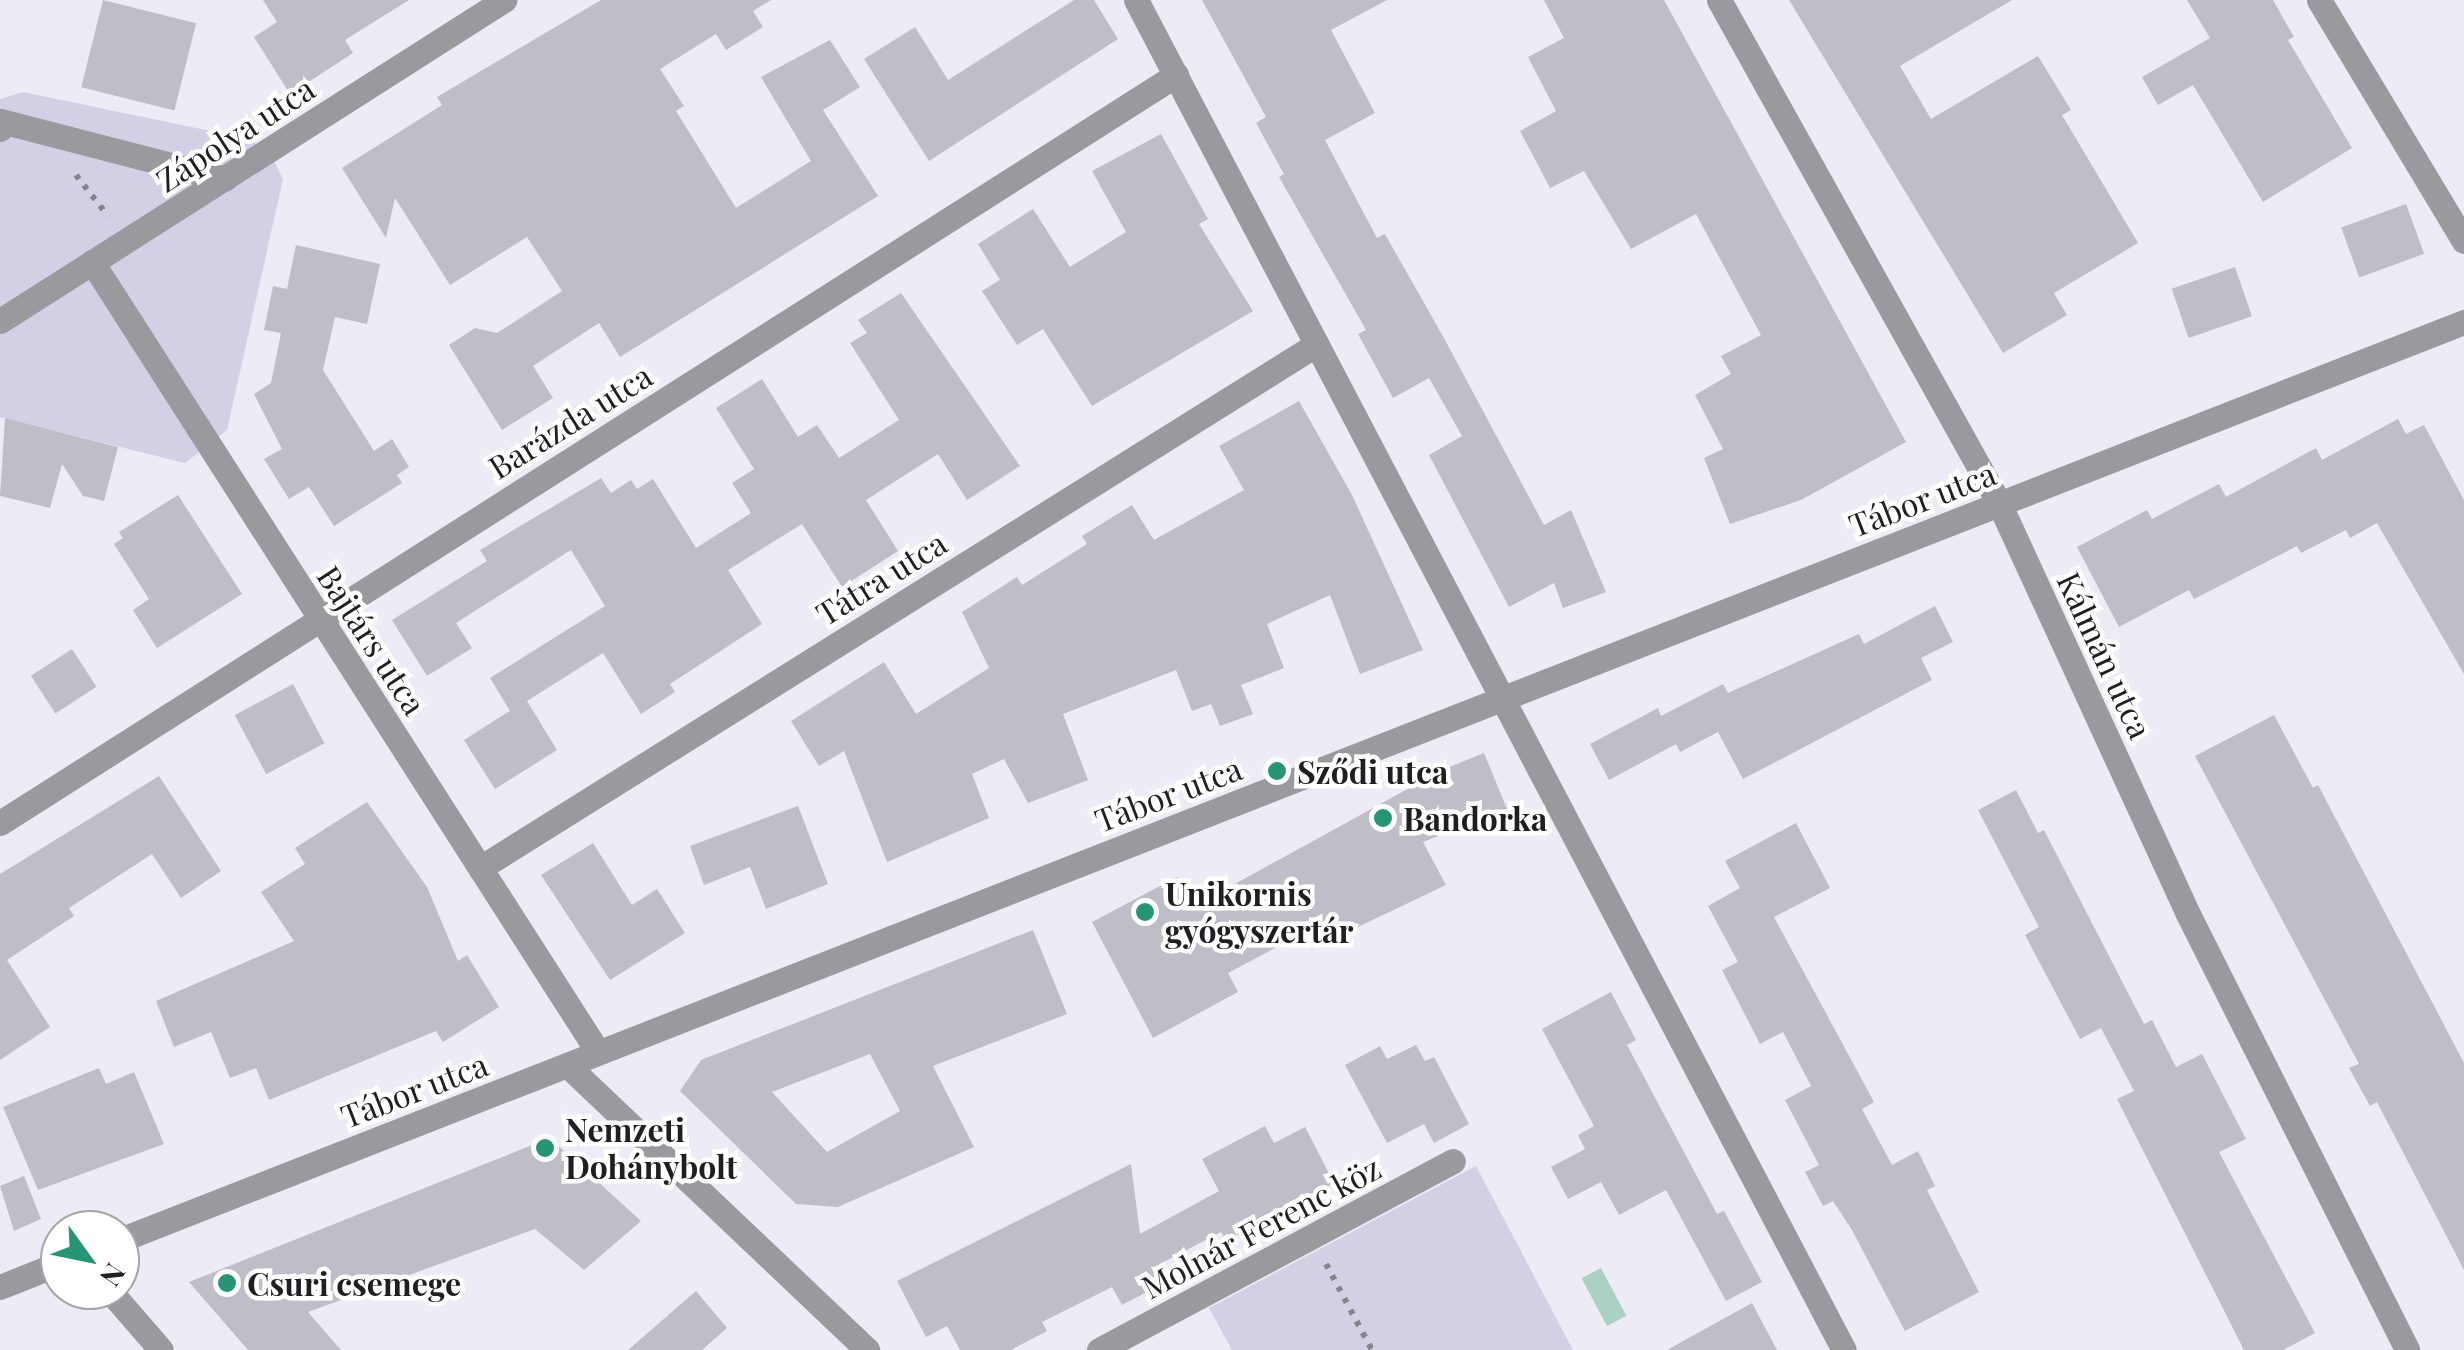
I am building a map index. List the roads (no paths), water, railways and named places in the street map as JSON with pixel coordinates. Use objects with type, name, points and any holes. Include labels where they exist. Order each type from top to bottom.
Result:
[{"type":"street","name":"Zápolya utca","points":[[0,321],[504,0]]},
{"type":"street","points":[[1136,0],[1844,1350]]},
{"type":"street","name":"Kálmán utca","points":[[1718,0],[1999,504],[2188,914],[2406,1350]]},
{"type":"street","points":[[2319,0],[2464,240]]},
{"type":"street","name":"Barázda utca","points":[[0,823],[1176,75]]},
{"type":"street","points":[[0,123],[225,179]]},
{"type":"street","name":"Bajtárs utca","points":[[92,262],[598,1052]]},
{"type":"street","name":"Tábor utca","points":[[140,1232],[1999,504],[2462,329]]},
{"type":"street","name":"Tátra utca","points":[[480,868],[1317,344]]},
{"type":"street","points":[[568,1064],[868,1350]]},
{"type":"street","name":"Molnár Ferenc köz","points":[[1099,1350],[1453,1161]]},
{"type":"street","points":[[0,1287],[40,1271]]},
{"type":"street","points":[[126,1310],[161,1350]]},
{"type":"place","name":"Sződi utca","points":[[1277,771]]},
{"type":"place","name":"Bandorka","points":[[1383,818]]},
{"type":"place","name":"Unikornis gyógyszertár","points":[[1145,912]]},
{"type":"place","name":"Nemzeti Dohánybolt","points":[[545,1148]]},
{"type":"place","name":"Csuri csemege","points":[[227,1283]]}]
